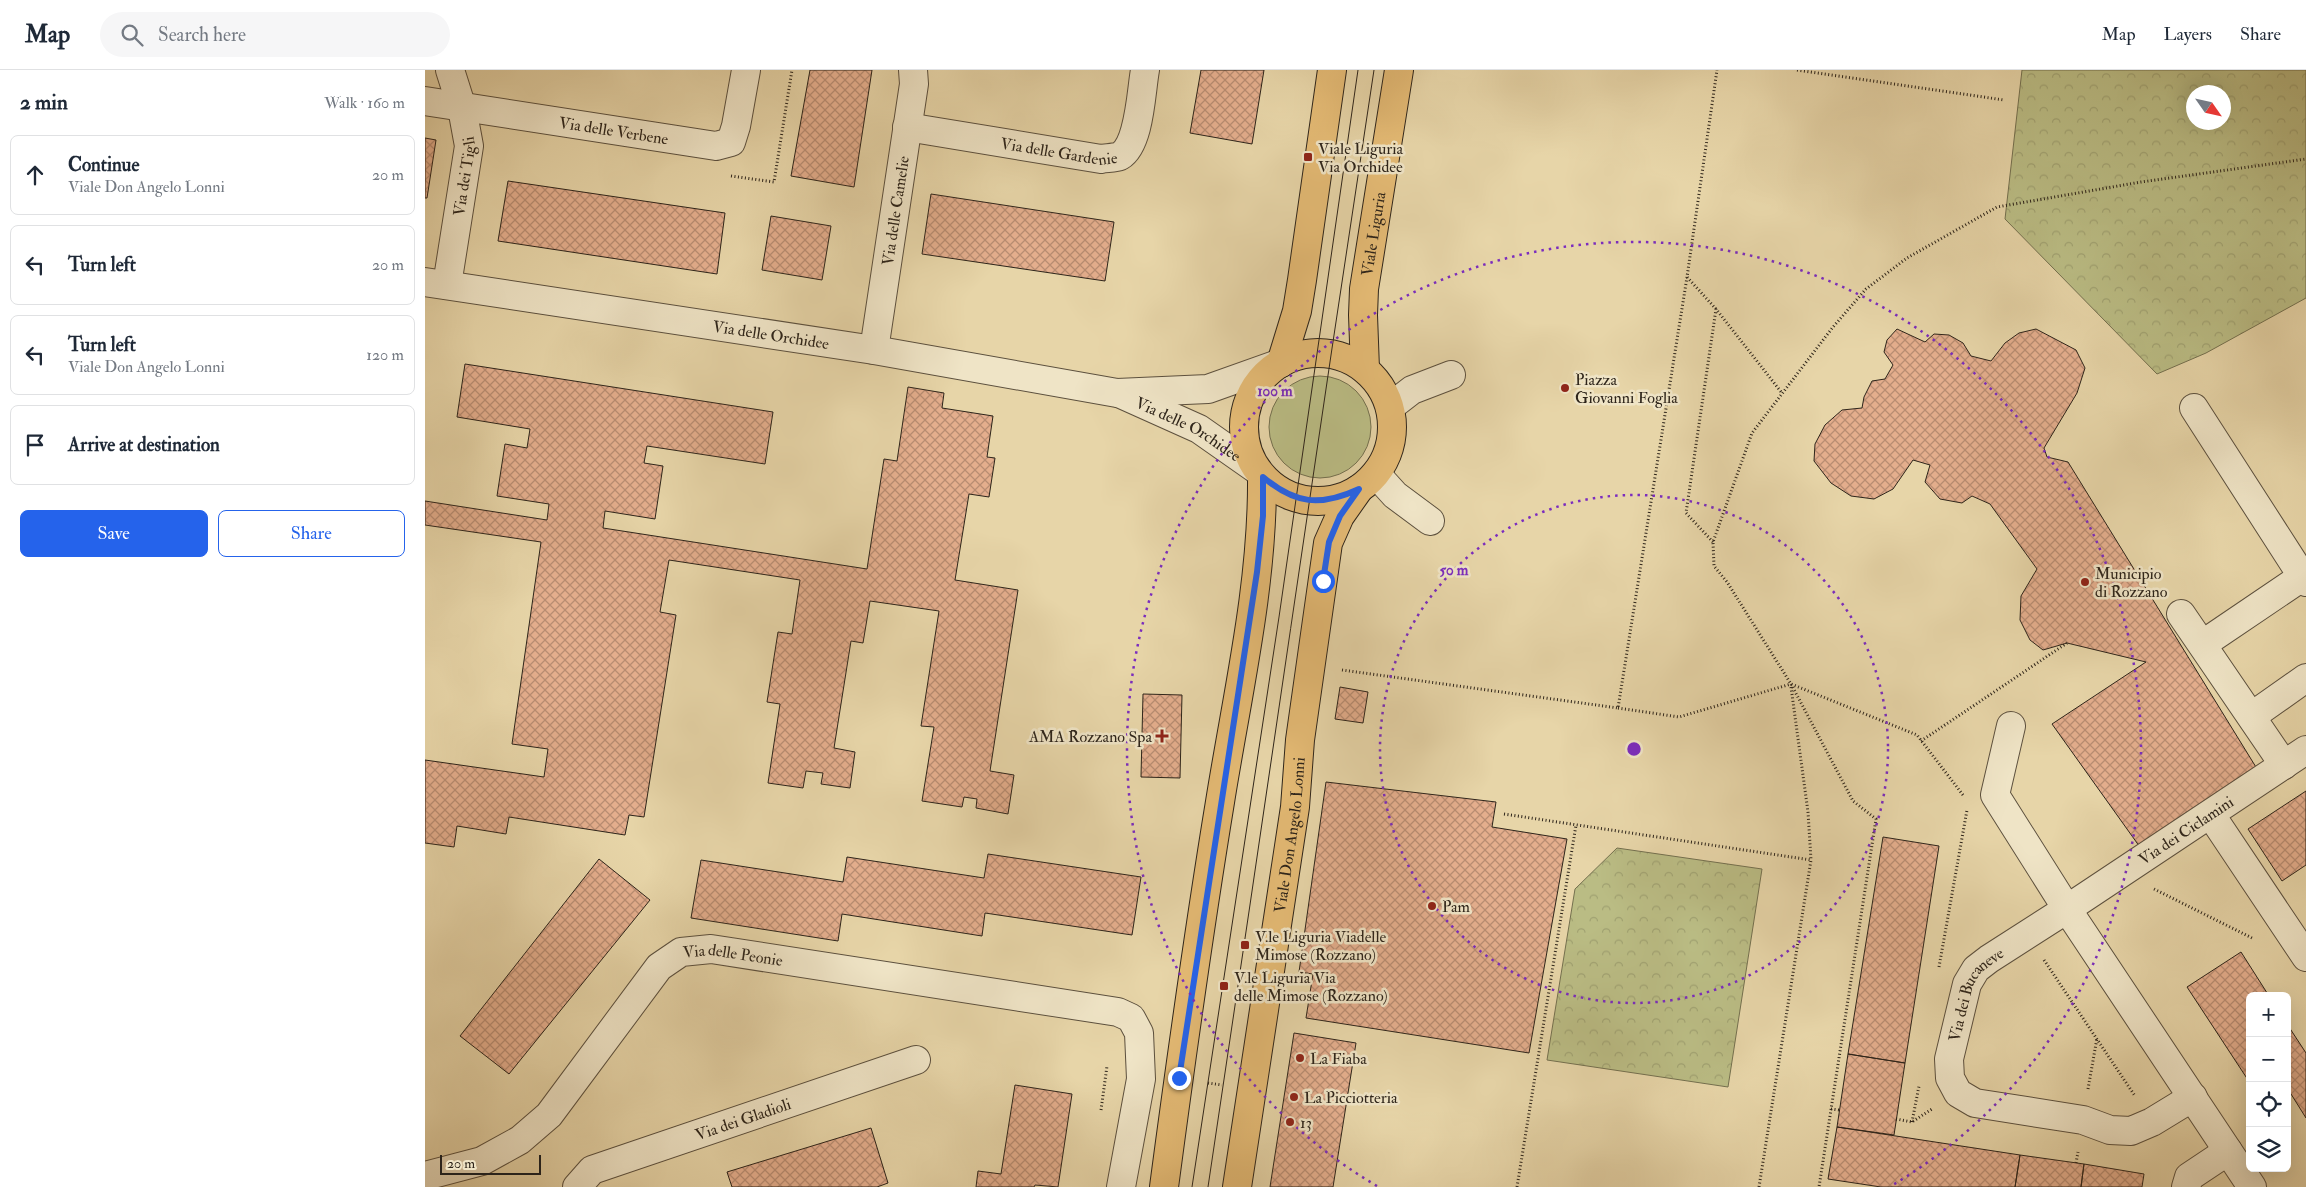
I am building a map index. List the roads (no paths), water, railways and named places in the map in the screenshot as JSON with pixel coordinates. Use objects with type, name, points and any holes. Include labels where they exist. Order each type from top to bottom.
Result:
[{"type":"main road","points":[[1281,363],[1297,311],[1332,70]]},
{"type":"main road","name":"Viale Liguria","points":[[1365,369],[1364,289],[1399,70]]},
{"type":"main road","points":[[1164,1187],[1220,802],[1257,572],[1263,516],[1259,473],[1246,447],[1244,423],[1250,399],[1262,379],[1281,363],[1297,356],[1322,353],[1349,359],[1365,369],[1380,387],[1390,408],[1392,431],[1387,453],[1368,481],[1338,499],[1311,501],[1295,498],[1277,489],[1259,473]]},
{"type":"main road","name":"Viale Don Angelo Lonni","points":[[1237,1187],[1295,807],[1300,740],[1329,542],[1340,516],[1368,481]]},
{"type":"street","name":"Via dei Tigli","points":[[436,283],[469,146],[462,108],[450,70]]},
{"type":"street","name":"Via delle Verbene","points":[[425,101],[716,146],[731,142],[736,126],[746,70]]},
{"type":"street","name":"Via delle Camelie","points":[[874,350],[914,84],[913,70]]},
{"type":"street","name":"Via delle Gardenie","points":[[907,126],[1101,159],[1120,156],[1129,147],[1135,133],[1145,70]]},
{"type":"street","name":"Via delle Orchidee","points":[[436,283],[874,350],[1117,392],[1208,389],[1281,363]]},
{"type":"street","points":[[1390,408],[1412,390],[1451,375]]},
{"type":"street","name":"Via delle Orchidee","points":[[1117,392],[1199,429],[1259,473]]},
{"type":"street","points":[[2194,408],[2304,580],[2203,644]]},
{"type":"street","points":[[1368,481],[1395,495],[1430,521]]},
{"type":"street","points":[[2181,614],[2252,716],[2295,758]]},
{"type":"street","points":[[2252,716],[2306,678]]},
{"type":"street","points":[[2011,726],[1995,795],[2067,910],[2252,1187]]},
{"type":"street","name":"Via dei Ciclamini","points":[[2067,910],[2295,758]]},
{"type":"street","points":[[2211,815],[2306,958]]},
{"type":"street","points":[[2269,903],[2306,921]]},
{"type":"street","name":"Via dei Bucaneve","points":[[2067,910],[1976,968],[1967,984],[1949,1059],[1950,1078],[1958,1093],[1975,1103],[2083,1120],[2110,1130],[2131,1131],[2153,1122],[2193,1097]]},
{"type":"street","name":"Via delle Peonie","points":[[425,1176],[482,1161],[520,1140],[549,1115],[659,967],[681,952],[711,949],[1118,1012],[1131,1018],[1139,1033],[1141,1079],[1121,1187]]},
{"type":"street","name":"Via dei Gladioli","points":[[577,1187],[592,1170],[916,1060]]},
{"type":"street","points":[[2186,1187],[2189,1177],[2228,1151]]},
{"type":"tram line","points":[[1192,1187],[1279,617],[1358,70]]},
{"type":"tram line","points":[[1208,1187],[1374,70]]},
{"type":"place","name":"Viale Liguria Via Orchidee","points":[[1308,157]]},
{"type":"place","name":"Piazza Giovanni Foglia","points":[[1565,388]]},
{"type":"place","name":"Municipio di Rozzano","points":[[2085,582]]},
{"type":"place","name":"AMA Rozzano Spa","points":[[1162,736]]},
{"type":"place","name":"Pam","points":[[1432,906]]},
{"type":"place","name":"V.le Liguria Viadelle Mimose (Rozzano)","points":[[1245,945]]},
{"type":"place","name":"V.le Liguria Via delle Mimose (Rozzano)","points":[[1224,986]]},
{"type":"place","name":"La Fiaba","points":[[1300,1058]]},
{"type":"place","name":"La Picciotteria","points":[[1294,1097]]},
{"type":"place","name":"13","points":[[1290,1122]]}]
